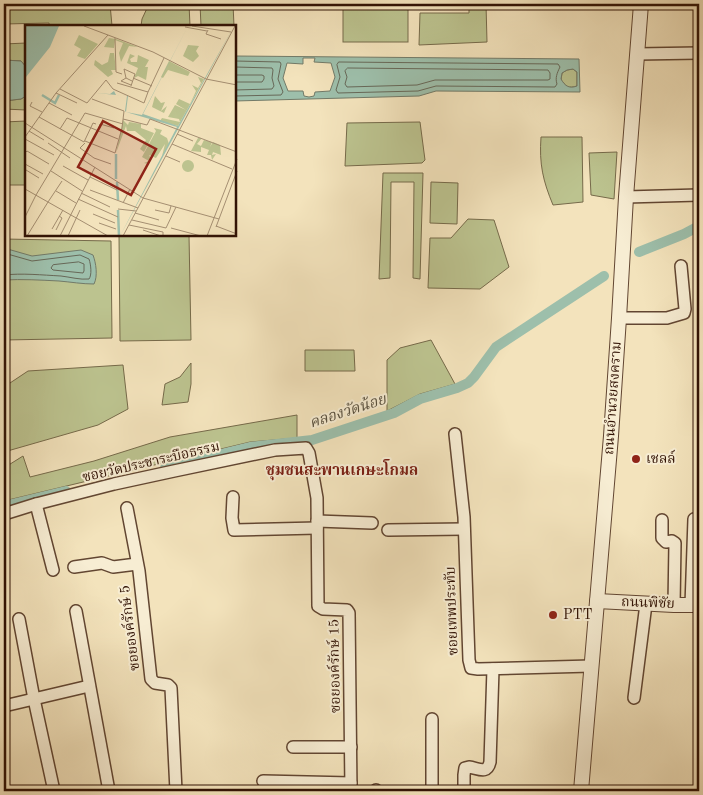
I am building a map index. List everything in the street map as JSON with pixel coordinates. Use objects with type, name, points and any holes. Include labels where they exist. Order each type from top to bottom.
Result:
[{"type":"street","name":"ถนนอำนวยสงคราม","points":[[581,791],[620,318],[626,197],[641,4]]},
{"type":"street","points":[[637,54],[699,53]]},
{"type":"street","points":[[626,197],[699,195]]},
{"type":"street","points":[[620,318],[667,318],[684,313],[681,266]]},
{"type":"street","name":"ซอยเทพประทับ","points":[[455,434],[464,529],[469,660],[471,668],[591,666]]},
{"type":"street","name":"ซอยวัดประชาระบือธรรม","points":[[4,514],[114,484],[275,450],[306,448]]},
{"type":"street","name":"ซอยองค์รักษ์ 15","points":[[306,448],[309,453],[317,498],[318,606],[323,609],[347,610],[349,613],[351,787]]},
{"type":"street","points":[[233,497],[232,518],[234,530],[372,523]]},
{"type":"street","points":[[36,504],[53,570]]},
{"type":"street","name":"ซอยองค์รักษ์ 5","points":[[127,508],[139,571],[151,679],[154,683],[168,685],[171,688],[176,791]]},
{"type":"street","points":[[694,519],[696,533],[695,605]]},
{"type":"street","points":[[662,520],[662,538],[666,542],[672,541],[675,543],[674,605]]},
{"type":"street","points":[[388,530],[464,529]]},
{"type":"street","points":[[74,567],[102,563],[113,567],[137,564]]},
{"type":"street","name":"ถนนพิชัย","points":[[597,601],[695,605]]},
{"type":"street","points":[[634,698],[646,604]]},
{"type":"street","points":[[76,611],[109,791]]},
{"type":"street","points":[[18,619],[54,791]]},
{"type":"street","points":[[464,791],[464,772],[467,767],[481,770],[489,767],[493,669]]},
{"type":"street","points":[[4,706],[89,686]]},
{"type":"street","points":[[432,719],[432,791]]},
{"type":"street","points":[[293,747],[351,747]]},
{"type":"street","points":[[263,781],[351,787]]},
{"type":"shaded area","points":[[4,4],[110,4],[112,25],[49,25],[49,23],[4,24]]},
{"type":"shaded area","points":[[149,4],[189,4],[190,25],[141,25]]},
{"type":"shaded area","points":[[200,4],[233,4],[234,25],[201,25]]},
{"type":"shaded area","points":[[343,4],[408,4],[408,42],[343,42]]},
{"type":"shaded area","points":[[469,4],[486,4],[487,42],[419,45],[420,13],[469,13]]},
{"type":"shaded area","points":[[25,43],[25,66],[21,61],[4,60],[4,44]]},
{"type":"shaded area","points":[[573,69],[577,72],[577,86],[569,87],[561,80],[562,73]]},
{"type":"shaded area","points":[[25,97],[25,110],[4,109],[4,101],[21,99]]},
{"type":"shaded area","points":[[25,121],[25,185],[4,185],[4,122]]},
{"type":"shaded area","points":[[420,122],[425,160],[422,163],[345,166],[347,123]]},
{"type":"shaded area","points":[[541,137],[582,137],[583,202],[553,205],[542,172]]},
{"type":"shaded area","points":[[617,152],[614,199],[591,195],[589,153]]},
{"type":"shaded area","points":[[383,173],[423,173],[420,279],[413,278],[414,182],[391,182],[390,278],[379,279]]},
{"type":"shaded area","points":[[431,182],[458,183],[457,224],[430,223]]},
{"type":"shaded area","points":[[468,219],[494,220],[509,267],[480,289],[428,288],[430,238],[451,238]]},
{"type":"shaded area","points":[[119,236],[189,236],[191,340],[120,341]]},
{"type":"shaded area","points":[[4,239],[111,241],[112,338],[4,340]]},
{"type":"shaded area","points":[[431,340],[455,384],[420,394],[387,411],[387,360],[400,348]]},
{"type":"shaded area","points":[[305,350],[354,350],[355,371],[305,371]]},
{"type":"shaded area","points":[[191,363],[191,384],[188,402],[162,405],[165,384],[180,377]]},
{"type":"shaded area","points":[[123,365],[128,409],[98,425],[4,452],[4,387],[28,371]]},
{"type":"shaded area","points":[[297,415],[297,438],[250,442],[4,501],[4,481],[7,466],[23,456],[30,477],[94,461],[170,437]]},
{"type":"water","points":[[236,56],[579,59],[580,92],[436,91],[419,96],[236,101]],"holes":[[[303,58],[315,58],[314,62],[331,63],[335,77],[330,91],[315,92],[314,96],[309,97],[304,96],[303,91],[288,91],[283,78],[287,63],[303,64]],[[573,69],[577,72],[577,86],[569,87],[561,79],[562,73],[567,70]]]},
{"type":"water","points":[[4,60],[21,61],[25,66],[25,97],[21,99],[4,101]]},
{"type":"water","points":[[4,248],[32,256],[81,250],[93,255],[96,270],[94,284],[45,280],[4,280]]},
{"type":"waterway","name":"คลองวัดน้อย","points":[[639,252],[699,226]]},
{"type":"waterway","name":"คลองวัดน้อย","points":[[165,468],[250,447],[312,440],[394,413],[420,399],[457,388],[468,383],[474,377],[496,347],[604,276]]},
{"type":"waterway","name":"คลองวัดน้อย","points":[[4,506],[66,491]]},
{"type":"place","name":"เชลล์","points":[[636,459]]},
{"type":"place","name":"PTT","points":[[553,615]]},
{"type":"district","name":"ชุมชนสะพานเกษะโกมล","points":[[342,471]]}]
